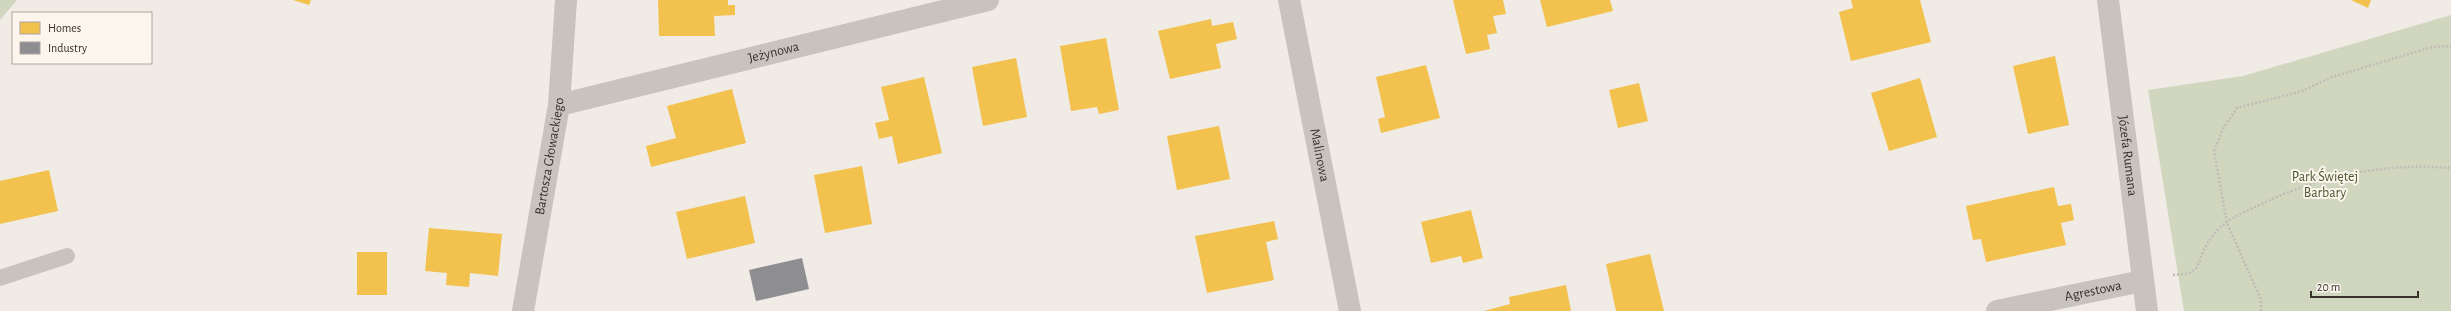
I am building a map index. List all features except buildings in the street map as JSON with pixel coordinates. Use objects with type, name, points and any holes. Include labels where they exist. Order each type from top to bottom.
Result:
[{"type":"street","name":"Bartosza Głowackiego","points":[[523,311],[559,105],[566,0]]},
{"type":"street","name":"Jeżynowa","points":[[559,105],[988,0]]},
{"type":"street","name":"Malinowa","points":[[1289,0],[1350,311]]},
{"type":"street","name":"Józefa Rumana","points":[[2108,0],[2142,281],[2147,311]]},
{"type":"street","name":"Agrestowa","points":[[1997,311],[2142,281]]},
{"type":"lane","points":[[0,278],[67,256]]},
{"type":"path","points":[[2261,311],[2261,300],[2227,223],[2214,151],[2224,126],[2237,108],[2302,91],[2332,77],[2432,47],[2451,46]]},
{"type":"path","points":[[2182,274],[2190,273],[2199,265],[2203,252],[2212,237],[2227,223],[2246,211],[2304,185],[2345,174],[2420,165],[2451,168]]},
{"type":"green space","points":[[0,0],[17,0],[0,20]]},
{"type":"green space","name":"Park Świętej Barbary","points":[[2451,15],[2451,311],[2184,311],[2148,90],[2243,76]]}]
